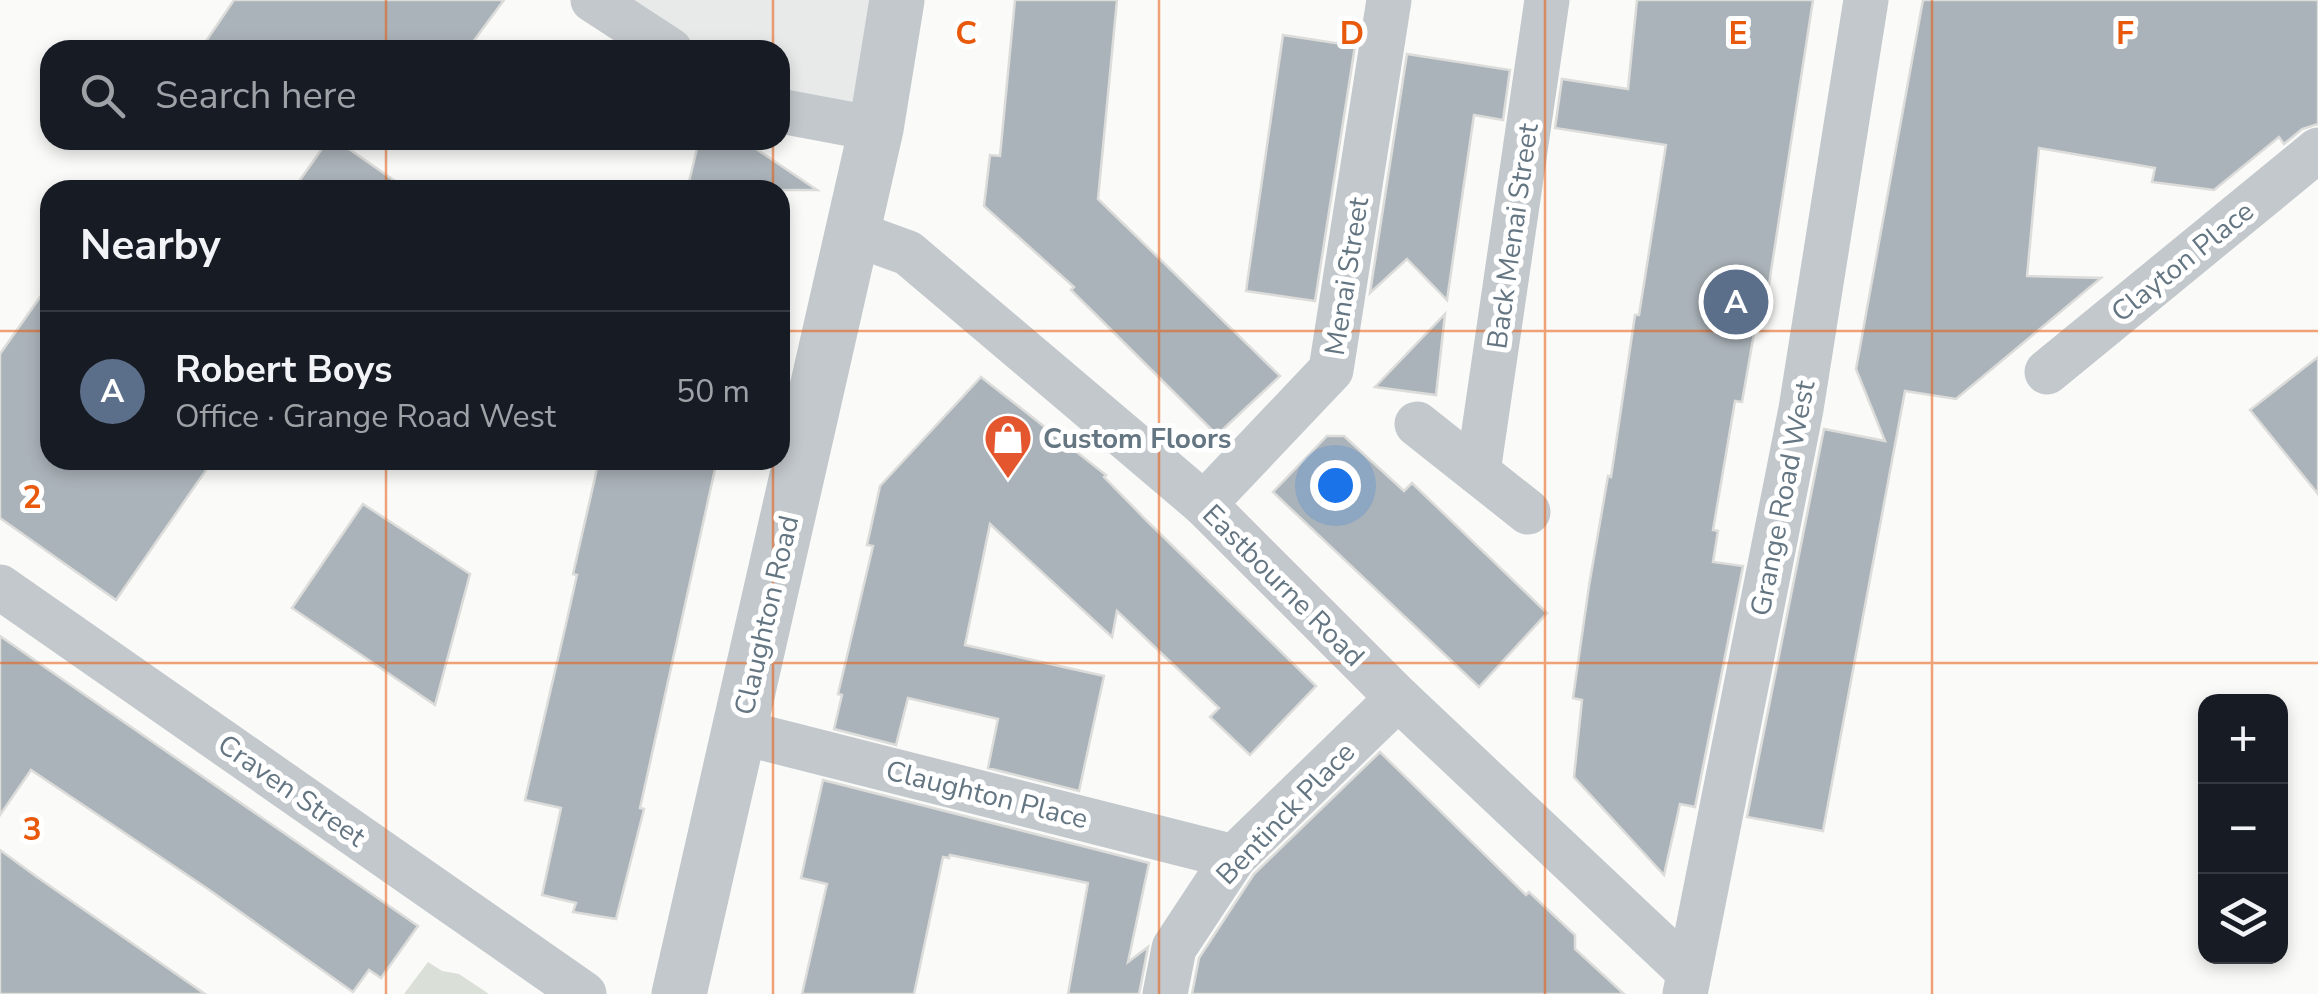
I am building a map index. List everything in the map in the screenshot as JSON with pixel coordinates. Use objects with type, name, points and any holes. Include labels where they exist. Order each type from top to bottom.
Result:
[{"type":"street","points":[[593,0],[655,40]]},
{"type":"street","name":"Claughton Road","points":[[678,994],[876,129],[897,0]]},
{"type":"street","name":"Menai Street","points":[[1204,504],[1331,370],[1389,0]]},
{"type":"street","name":"Back Menai Street","points":[[1478,472],[1547,0]]},
{"type":"street","name":"Grange Road West","points":[[1687,983],[1801,409],[1866,0]]},
{"type":"street","points":[[790,113],[876,129]]},
{"type":"street","name":"Clayton Place","points":[[2046,372],[2318,150]]},
{"type":"street","name":"Eastbourne Road","points":[[853,233],[908,253],[1204,504],[1687,983]]},
{"type":"street","points":[[1417,424],[1528,512]]},
{"type":"street","name":"Craven Street","points":[[0,587],[584,994]]},
{"type":"street","name":"Bentinck Place","points":[[1165,994],[1174,948],[1234,858],[1398,698]]},
{"type":"street","name":"Claughton Place","points":[[740,732],[1234,858]]},
{"type":"shaded area","points":[[593,0],[897,0],[876,129],[790,113],[790,40],[655,40]]},
{"type":"shaded area","points":[[428,962],[442,971],[459,974],[489,994],[404,994]]},
{"type":"building","points":[[234,0],[504,0],[474,40],[207,40]]},
{"type":"building","points":[[1015,0],[1117,0],[1098,199],[1280,376],[1217,435],[1071,290],[1074,287],[984,206],[990,155],[1000,156]]},
{"type":"building","points":[[1637,0],[1813,0],[1763,323],[1756,322],[1742,402],[1735,401],[1713,530],[1718,531],[1713,562],[1743,566],[1695,807],[1680,804],[1664,875],[1574,777],[1582,700],[1573,698],[1589,586],[1666,145],[1555,128],[1562,79],[1628,89]]},
{"type":"building","points":[[1923,0],[2318,0],[2318,124],[2302,129],[2284,144],[2279,137],[2214,190],[2152,182],[2155,168],[2039,148],[2027,276],[2101,278],[1956,399],[1905,391],[1823,831],[1747,817],[1824,429],[1885,441],[1856,369]]},
{"type":"building","points":[[1283,35],[1355,46],[1315,301],[1246,291]]},
{"type":"building","points":[[1407,54],[1510,70],[1503,120],[1474,115],[1447,300],[1407,259],[1370,293]]},
{"type":"building","points":[[321,150],[350,150],[394,180],[300,180]]},
{"type":"building","points":[[697,150],[758,150],[817,190],[790,190],[790,180],[689,180]]},
{"type":"building","points":[[40,297],[40,470],[206,470],[116,600],[0,518],[0,354]]},
{"type":"building","points":[[1445,314],[1436,395],[1375,387]]},
{"type":"building","points":[[2318,357],[2318,494],[2250,410]]},
{"type":"building","points":[[981,377],[1106,475],[1146,520],[1316,686],[1250,755],[1210,717],[1219,708],[1117,611],[1112,637],[990,524],[965,645],[1104,676],[1079,791],[988,768],[998,719],[908,698],[896,745],[834,729],[842,695],[838,694],[873,546],[867,545],[880,486]]},
{"type":"building","points":[[1327,436],[1344,436],[1404,491],[1412,483],[1547,613],[1479,687],[1273,492]]},
{"type":"building","points":[[597,470],[715,470],[640,808],[644,809],[616,919],[573,912],[576,903],[542,895],[561,808],[525,800],[577,575],[573,574]]},
{"type":"building","points":[[363,504],[470,574],[435,705],[292,608]]},
{"type":"building","points":[[0,636],[418,926],[381,978],[369,970],[353,992],[31,770],[0,815]]},
{"type":"building","points":[[1380,752],[1526,895],[1529,892],[1575,935],[1575,949],[1624,994],[1192,994],[1199,958],[1254,874]]},
{"type":"building","points":[[823,780],[1149,863],[1128,962],[1148,947],[1139,994],[1068,994],[1088,883],[950,855],[943,857],[914,994],[802,994],[827,884],[801,878]]},
{"type":"building","points":[[0,850],[37,877],[205,994],[0,994]]},
{"type":"place","name":"Robert Boys","points":[[1736,302]]},
{"type":"place","name":"Custom Floors","points":[[1008,480]]}]
